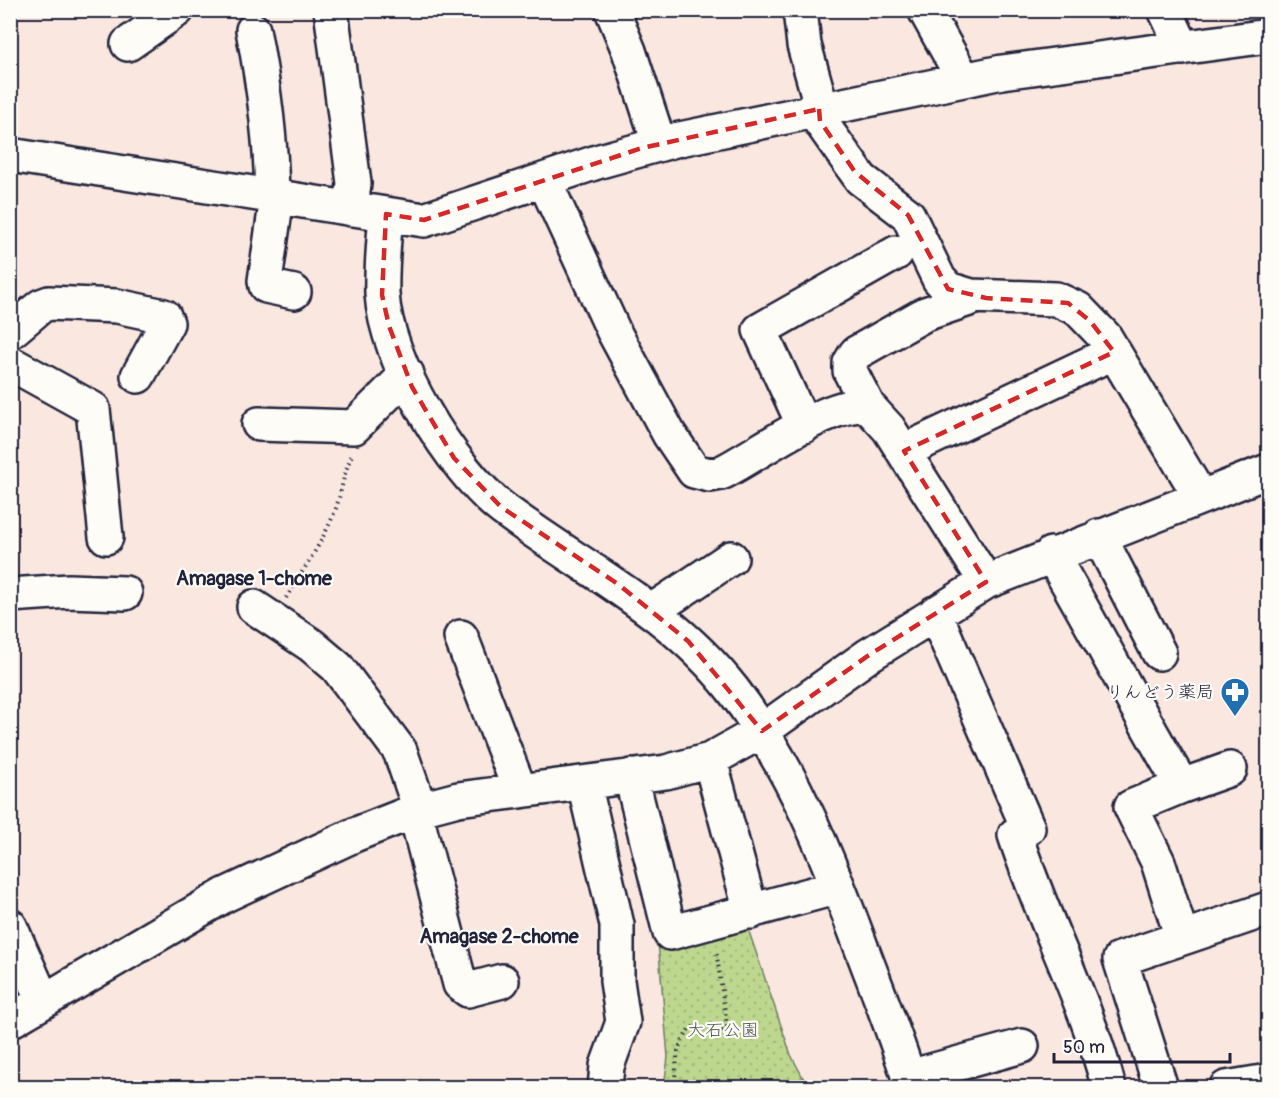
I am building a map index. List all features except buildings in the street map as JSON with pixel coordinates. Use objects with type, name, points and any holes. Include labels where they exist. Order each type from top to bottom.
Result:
[{"type":"street","points":[[128,44],[177,10]]},
{"type":"street","points":[[331,10],[354,183],[351,208]]},
{"type":"street","points":[[612,10],[629,51],[659,143]]},
{"type":"street","points":[[800,10],[804,45],[817,91],[820,121],[855,172],[908,215],[944,285],[954,291],[975,297],[1043,298],[1068,303],[1090,321],[1114,352],[1200,496]]},
{"type":"street","points":[[925,10],[964,80]]},
{"type":"street","points":[[1165,10],[1183,48]]},
{"type":"street","points":[[253,30],[270,129],[274,196],[265,281],[266,286],[294,292]]},
{"type":"street","points":[[10,155],[424,220],[659,143],[1002,72],[1269,36]]},
{"type":"street","points":[[544,180],[614,332],[669,434],[694,471],[710,475],[721,473],[804,426],[843,408],[859,404],[868,406]]},
{"type":"street","points":[[386,214],[382,295],[389,326],[407,374],[436,431],[454,458],[481,488],[533,530],[653,610],[703,655],[734,691],[762,731],[796,790],[838,887],[910,1082],[1022,1046]]},
{"type":"street","points":[[804,426],[760,330],[896,253]]},
{"type":"street","points":[[975,297],[925,314],[856,353],[850,363],[850,371],[868,406],[889,429],[904,451],[986,582]]},
{"type":"street","points":[[10,332],[41,306],[49,303],[117,306],[164,316],[167,323],[138,376]]},
{"type":"street","points":[[904,451],[1114,352]]},
{"type":"street","points":[[10,363],[93,409],[106,537]]},
{"type":"street","points":[[259,424],[354,426],[407,374]]},
{"type":"street","points":[[10,1021],[225,895],[354,836],[418,810],[458,799],[685,768],[710,760],[762,731],[869,655],[986,582],[1051,554],[1269,471]]},
{"type":"street","points":[[1099,536],[1159,653]]},
{"type":"street","points":[[1051,554],[1100,639],[1137,711],[1182,786]]},
{"type":"street","points":[[653,610],[731,558]]},
{"type":"street","points":[[10,595],[59,591],[125,593]]},
{"type":"street","points":[[935,613],[1028,828],[1015,835],[1034,890],[1084,1007],[1109,1088]]},
{"type":"street","points":[[263,614],[311,645],[337,668],[380,721],[400,751],[418,810],[460,984],[468,990],[502,981]]},
{"type":"street","points":[[461,637],[520,791]]},
{"type":"street","points":[[710,760],[751,912]]},
{"type":"street","points":[[1182,938],[1158,862],[1131,807],[1230,769]]},
{"type":"street","points":[[631,776],[670,933],[838,887]]},
{"type":"street","points":[[584,783],[617,925],[617,981],[623,1022],[608,1066],[606,1088]]},
{"type":"street","points":[[1161,1088],[1120,959],[1269,909]]},
{"type":"street","points":[[10,926],[43,1001]]},
{"type":"street","points":[[1226,1088],[1269,1082]]},
{"type":"path","points":[[263,614],[326,532],[336,509],[345,469],[364,431],[362,419]]},
{"type":"path","points":[[674,1088],[678,1049],[690,1028],[728,1032],[720,962],[714,943]]},
{"type":"highlighted area","points":[[819,109],[820,121],[855,172],[908,215],[948,289],[986,298],[1068,303],[1090,321],[1114,352],[904,451],[986,582],[869,655],[762,731],[688,641],[618,584],[501,507],[454,458],[412,387],[389,326],[382,295],[386,214],[424,220],[642,148]]},
{"type":"green space","name":"大石公園","points":[[744,917],[791,1055],[808,1087],[664,1087],[668,1057],[658,941]]},
{"type":"place","name":"りんどう薬局","points":[[1235,718]]},
{"type":"district","name":"Amagase 1-chome","points":[[254,578]]},
{"type":"district","name":"Amagase 2-chome","points":[[499,936]]}]
